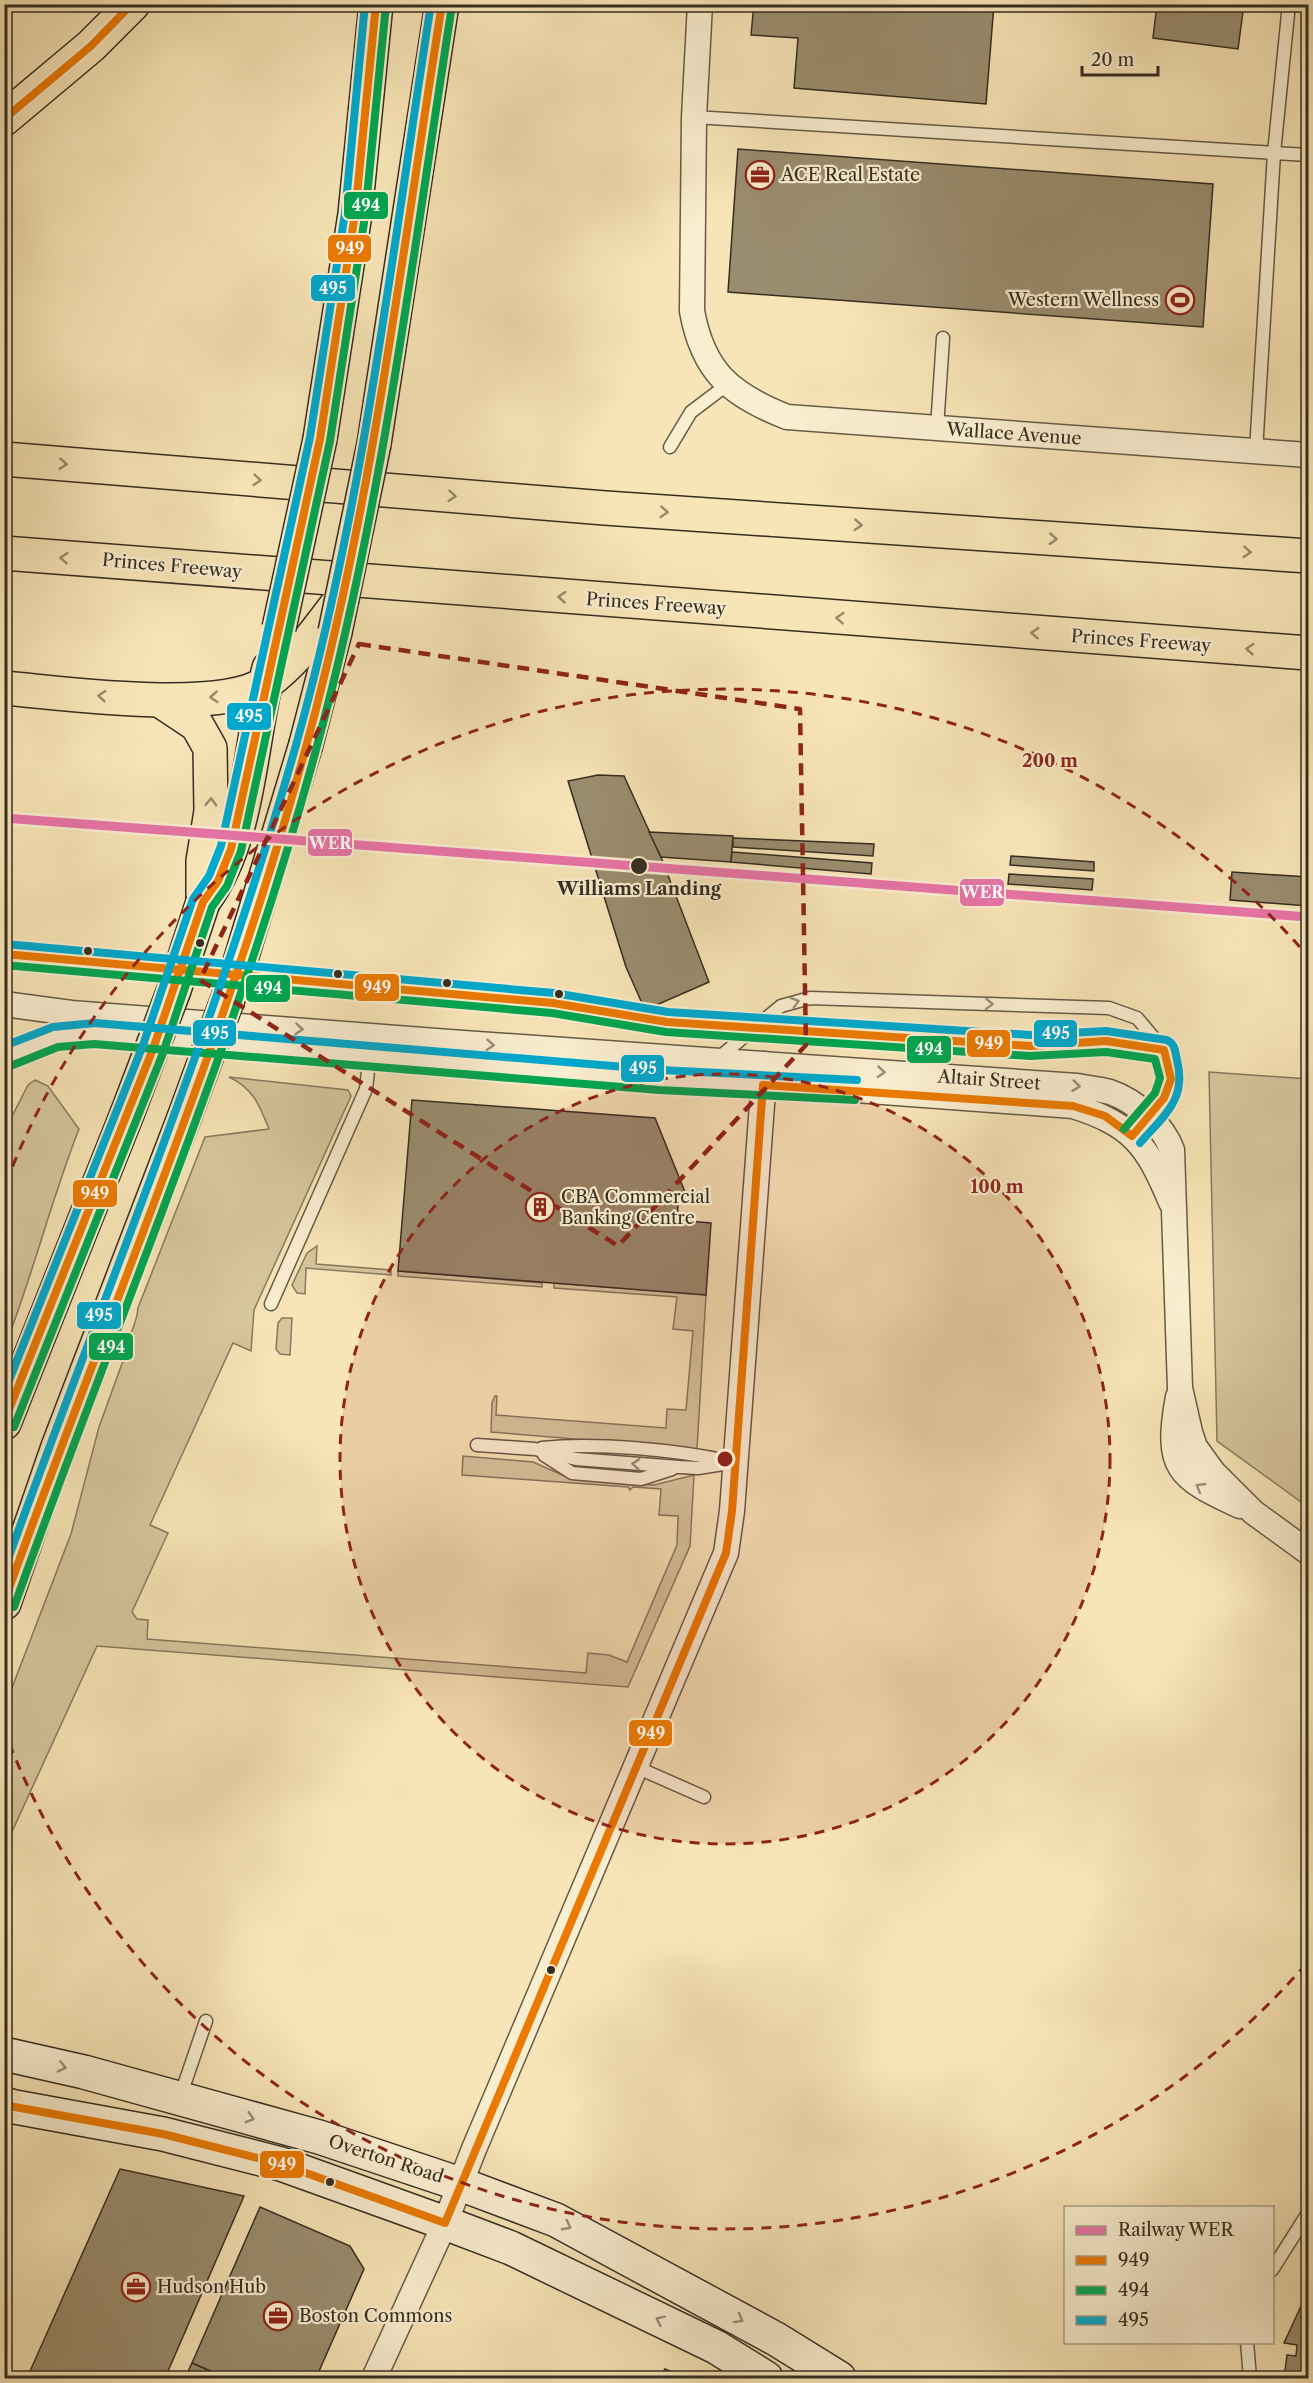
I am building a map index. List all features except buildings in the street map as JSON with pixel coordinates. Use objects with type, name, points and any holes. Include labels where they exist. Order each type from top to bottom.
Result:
[{"type":"highway","points":[[4,119],[91,46],[133,4]]},
{"type":"highway","points":[[4,1423],[127,1114],[174,990],[203,902],[218,881],[231,849],[320,439],[355,214],[376,4]]},
{"type":"highway","points":[[4,1603],[58,1447],[234,982],[266,885],[306,744],[342,598],[374,444],[442,4]]},
{"type":"highway","points":[[4,459],[617,509],[1308,556]]},
{"type":"highway","name":"Princes Freeway","points":[[4,553],[1308,653]]},
{"type":"highway","points":[[4,688],[161,701],[236,695],[265,684],[289,665],[342,598]]},
{"type":"highway","points":[[161,701],[197,725],[210,748],[211,811],[203,861],[203,902]]},
{"type":"street","name":"Wallace Avenue","points":[[700,4],[694,117],[692,311],[698,341],[719,376],[728,384],[760,406],[787,417],[1308,455]]},
{"type":"street","name":"Altair Street","points":[[4,1004],[660,1080],[764,1075],[1077,1086],[1112,1093],[1150,1117],[1166,1136],[1172,1150],[1180,1388],[1195,1447],[1213,1472],[1253,1512],[1308,1552]]},
{"type":"street","name":"Altair Street","points":[[4,1057],[56,1037],[94,1034],[371,1045],[715,1061],[764,1075],[1073,1106],[1105,1116],[1132,1136],[1153,1161],[1174,1209]]},
{"type":"street","points":[[374,2379],[446,2223],[460,2184],[726,1552],[736,1462],[764,1075]]},
{"type":"street","name":"Overton Road","points":[[4,2054],[180,2098],[319,2137],[460,2184],[556,2220],[756,2328],[839,2379]]},
{"type":"street","points":[[6,2105],[163,2134],[281,2164],[446,2223],[511,2248],[705,2342],[766,2379]]},
{"type":"lane","points":[[1256,451],[1274,153],[1288,4]]},
{"type":"lane","points":[[694,117],[1308,155]]},
{"type":"lane","points":[[936,428],[943,338]]},
{"type":"lane","points":[[670,447],[691,412],[728,384]]},
{"type":"lane","points":[[4,954],[553,1003],[666,1022],[1030,1046],[1106,1041],[1164,1050]]},
{"type":"lane","points":[[715,1061],[781,1006],[810,998],[1109,1008],[1137,1018],[1164,1050],[1171,1079],[1164,1098],[1132,1136]]},
{"type":"lane","points":[[270,1304],[366,1089],[371,1045]]},
{"type":"lane","points":[[477,1445],[535,1449],[576,1459],[679,1467],[698,1468],[736,1462]]},
{"type":"lane","points":[[535,1449],[569,1445],[699,1455],[736,1462]]},
{"type":"lane","points":[[636,1767],[704,1797]]},
{"type":"lane","points":[[180,2098],[206,2020]]},
{"type":"lane","points":[[1274,2267],[1308,2213]]},
{"type":"lane","points":[[1247,2344],[1250,2379]]},
{"type":"highlighted area","points":[[359,644],[800,709],[806,1045],[618,1246],[200,980]]},
{"type":"shaded area","points":[[1209,1072],[1308,1079],[1308,1507],[1217,1441]]},
{"type":"shaded area","points":[[229,1077],[348,1090],[351,1096],[254,1310],[251,1351],[233,1343],[150,1525],[168,1533],[132,1612],[137,1619],[148,1620],[147,1639],[586,1673],[588,1653],[609,1655],[627,1662],[677,1545],[678,1516],[659,1515],[661,1489],[633,1487],[630,1490],[628,1487],[462,1475],[463,1456],[533,1462],[571,1479],[654,1485],[694,1475],[690,1546],[628,1687],[97,1646],[5,1847],[5,1706],[71,1534],[99,1427],[124,1358],[138,1308],[205,1137],[269,1129],[259,1105],[250,1092]]},
{"type":"shaded area","points":[[35,1080],[48,1086],[79,1129],[5,1346],[5,1130],[28,1085]]},
{"type":"shaded area","points":[[317,1246],[316,1264],[391,1270],[391,1275],[306,1268],[305,1294],[297,1293],[292,1285],[307,1253]]},
{"type":"shaded area","points":[[398,1271],[542,1283],[542,1287],[398,1276]]},
{"type":"shaded area","points":[[554,1283],[706,1295],[697,1449],[491,1432],[492,1403],[495,1396],[497,1396],[496,1415],[666,1428],[667,1409],[686,1410],[693,1331],[673,1329],[677,1297],[554,1288]]},
{"type":"shaded area","points":[[282,1318],[292,1318],[290,1355],[280,1354],[276,1349],[278,1323]]},
{"type":"rail line","name":"WER","points":[[4,818],[1308,917]]},
{"type":"transit line","name":"949","points":[[4,119],[91,46],[132,4]]},
{"type":"transit line","name":"495","points":[[4,1393],[143,1045],[193,899],[209,876],[221,846],[310,437],[345,213],[365,4]]},
{"type":"transit line","name":"949","points":[[4,1422],[153,1049],[203,902],[218,881],[231,849],[320,439],[355,214],[376,4]]},
{"type":"transit line","name":"495","points":[[4,1570],[195,1057],[265,850],[296,745],[320,654],[358,470],[389,284],[431,4]]},
{"type":"transit line","name":"949","points":[[4,1602],[204,1068],[276,852],[307,743],[330,652],[368,469],[442,4]]},
{"type":"transit line","name":"494","points":[[14,1427],[163,1053],[212,907],[227,886],[241,851],[330,441],[365,216],[386,5]]},
{"type":"transit line","name":"494","points":[[14,1607],[213,1072],[251,964],[317,746],[360,563],[395,378],[452,6]]},
{"type":"transit line","name":"495","points":[[5,944],[554,993],[668,1012],[1030,1035],[1106,1031],[1167,1040],[1175,1051],[1179,1086],[1165,1115],[1140,1143]]},
{"type":"transit line","name":"949","points":[[4,954],[553,1003],[667,1022],[1030,1046],[1106,1041],[1164,1050],[1171,1079],[1164,1098],[1132,1136],[1105,1116],[1073,1106],[763,1085],[732,1511],[726,1553],[445,2223],[281,2164],[163,2134],[4,2105]]},
{"type":"transit line","name":"494","points":[[4,965],[552,1013],[666,1032],[1030,1056],[1106,1052],[1155,1059],[1160,1078],[1155,1093],[1124,1129]]},
{"type":"transit line","name":"495","points":[[4,1046],[53,1027],[95,1023],[661,1070],[857,1080]]},
{"type":"transit line","name":"494","points":[[8,1067],[58,1047],[94,1044],[659,1090],[855,1100]]},
{"type":"place","name":"ACE Real Estate","points":[[760,175]]},
{"type":"place","name":"Western Wellness","points":[[1180,300]]},
{"type":"place","name":"Williams Landing","points":[[639,866]]},
{"type":"place","name":"CBA Commercial Banking Centre","points":[[540,1207]]},
{"type":"place","name":"Hudson Hub","points":[[136,2287]]},
{"type":"place","name":"Boston Commons","points":[[278,2316]]}]
